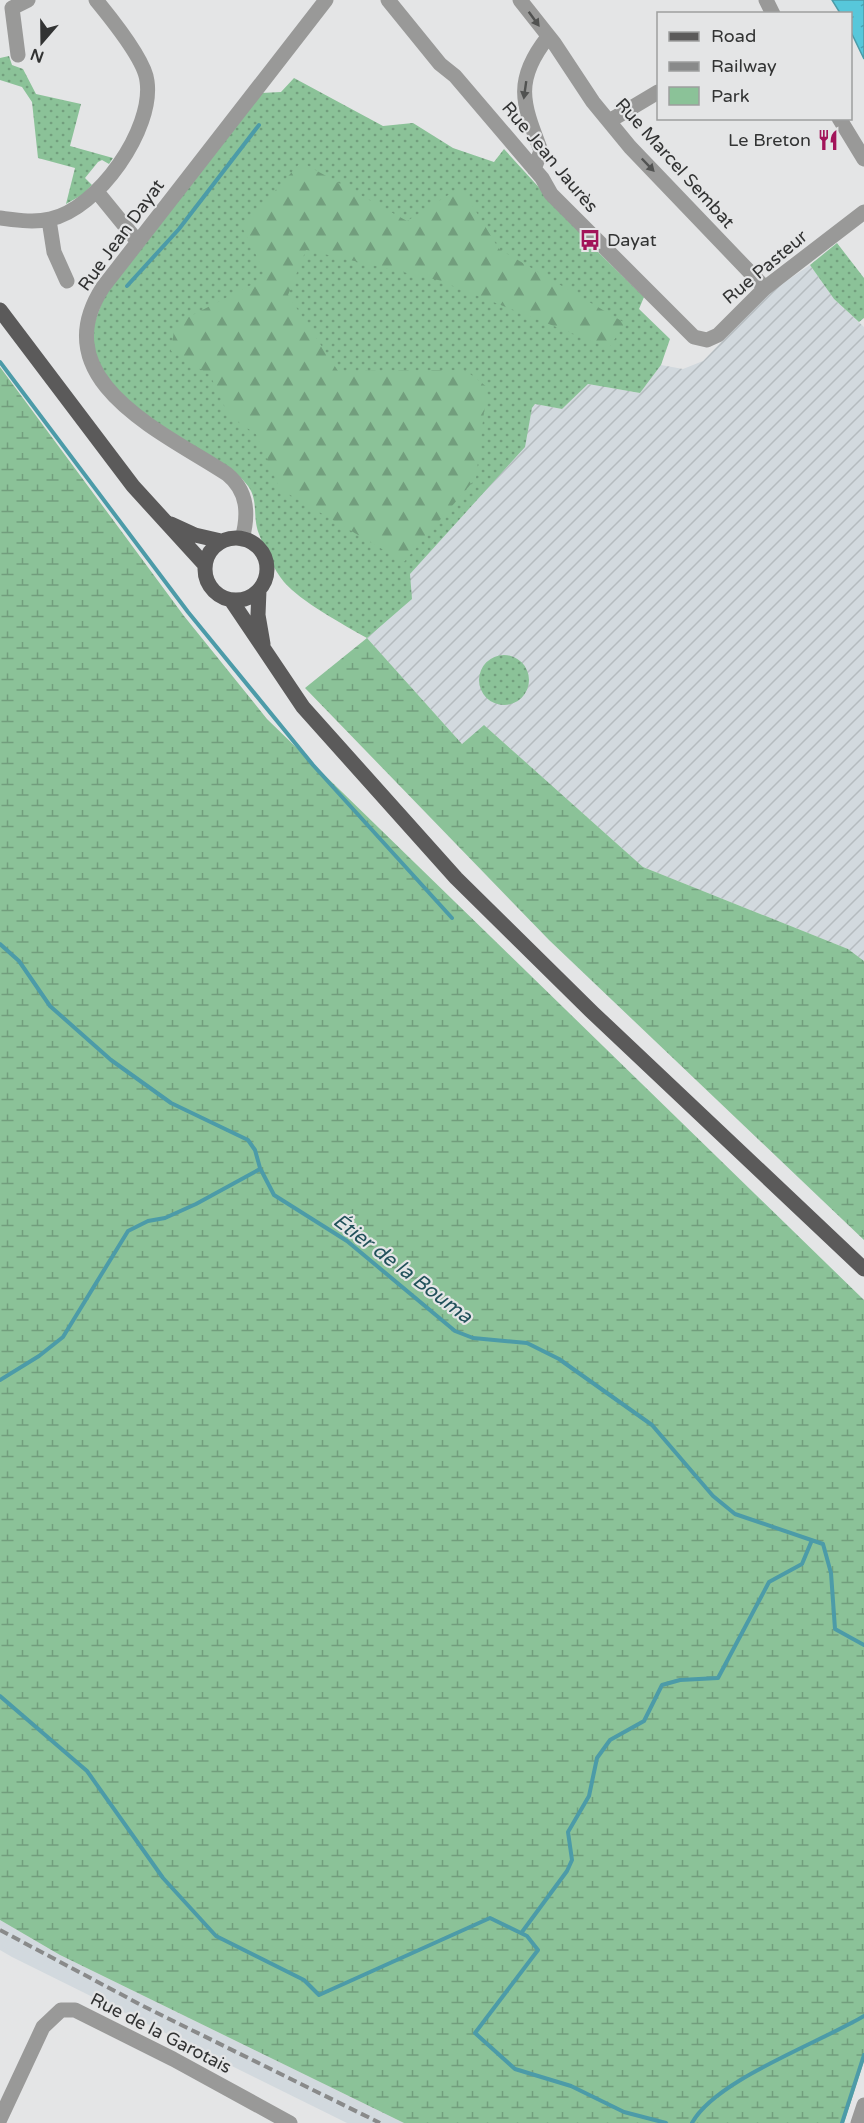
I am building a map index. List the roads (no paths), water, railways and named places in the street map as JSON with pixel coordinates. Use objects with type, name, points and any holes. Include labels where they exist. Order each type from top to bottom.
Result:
[{"type":"main road","points":[[0,309],[120,470],[205,565]]},
{"type":"main road","points":[[168,522],[195,535],[221,541],[242,538],[257,546],[265,560],[266,575],[259,590],[258,615],[263,644]]},
{"type":"main road","points":[[221,541],[209,553],[205,565],[206,579],[213,590],[231,600],[263,644],[303,707],[456,878],[593,1013],[864,1269]]},
{"type":"main road","points":[[231,600],[244,599],[259,590]]},
{"type":"street","points":[[18,55],[8,4],[28,0]]},
{"type":"street","points":[[0,218],[49,220],[81,206],[98,192],[128,149],[141,122],[147,80],[128,45],[96,0]]},
{"type":"street","name":"Rue Jean Dayat","points":[[242,538],[246,502],[234,479],[117,401],[100,382],[92,364],[87,332],[93,303],[103,286],[326,0]]},
{"type":"street","name":"Rue Jean Jaurès","points":[[388,0],[440,64],[455,76],[534,169],[551,194],[689,334]]},
{"type":"street","name":"Rue Marcel Sembat","points":[[520,0],[594,102],[611,120],[630,147],[765,288]]},
{"type":"street","points":[[534,169],[541,151],[524,106],[523,95],[535,54],[548,37]]},
{"type":"street","points":[[611,120],[657,93]]},
{"type":"street","points":[[840,120],[864,159]]},
{"type":"street","points":[[98,192],[138,242]]},
{"type":"street","name":"Rue Pasteur","points":[[689,334],[701,339],[712,338],[765,288],[864,212]]},
{"type":"street","points":[[49,220],[54,252],[67,281]]},
{"type":"street","name":"Rue de la Garotais","points":[[0,2119],[5,2099],[31,2055],[43,2026],[61,2010],[75,2010],[173,2059],[290,2123]]},
{"type":"street","points":[[858,2123],[864,2105]]},
{"type":"water","points":[[832,0],[864,0],[864,59],[852,34],[852,12],[839,12]]},
{"type":"waterway","points":[[127,286],[179,229],[259,125]]},
{"type":"waterway","points":[[0,362],[188,612],[313,765],[452,918]]},
{"type":"waterway","name":"Étier de la Bouma","points":[[0,944],[19,961],[50,1006],[111,1060],[171,1103],[248,1140],[255,1150],[260,1168],[274,1195],[347,1241],[455,1331],[473,1338],[527,1343],[559,1359],[652,1425],[713,1496],[735,1514],[823,1544],[831,1573],[835,1629],[864,1645]]},
{"type":"waterway","points":[[0,1380],[39,1356],[63,1337],[128,1231],[148,1221],[165,1218],[196,1204],[260,1169]]},
{"type":"waterway","points":[[522,1932],[567,1871],[572,1860],[568,1832],[589,1796],[597,1758],[610,1740],[644,1721],[662,1685],[680,1680],[718,1678],[769,1582],[802,1564],[812,1540]]},
{"type":"waterway","points":[[0,1696],[87,1771],[163,1878],[216,1936],[304,1980],[319,1995],[490,1918],[527,1936],[538,1950],[475,2033],[515,2069],[571,2086],[624,2112],[666,2123]]},
{"type":"waterway","points":[[692,2123],[704,2107],[745,2077],[864,2016]]},
{"type":"waterway","points":[[842,2123],[864,2055]]},
{"type":"railway","points":[[0,1930],[143,2006],[380,2123]]},
{"type":"place","name":"Le Breton","points":[[828,140]]},
{"type":"place","name":"Dayat","points":[[590,240]]}]
